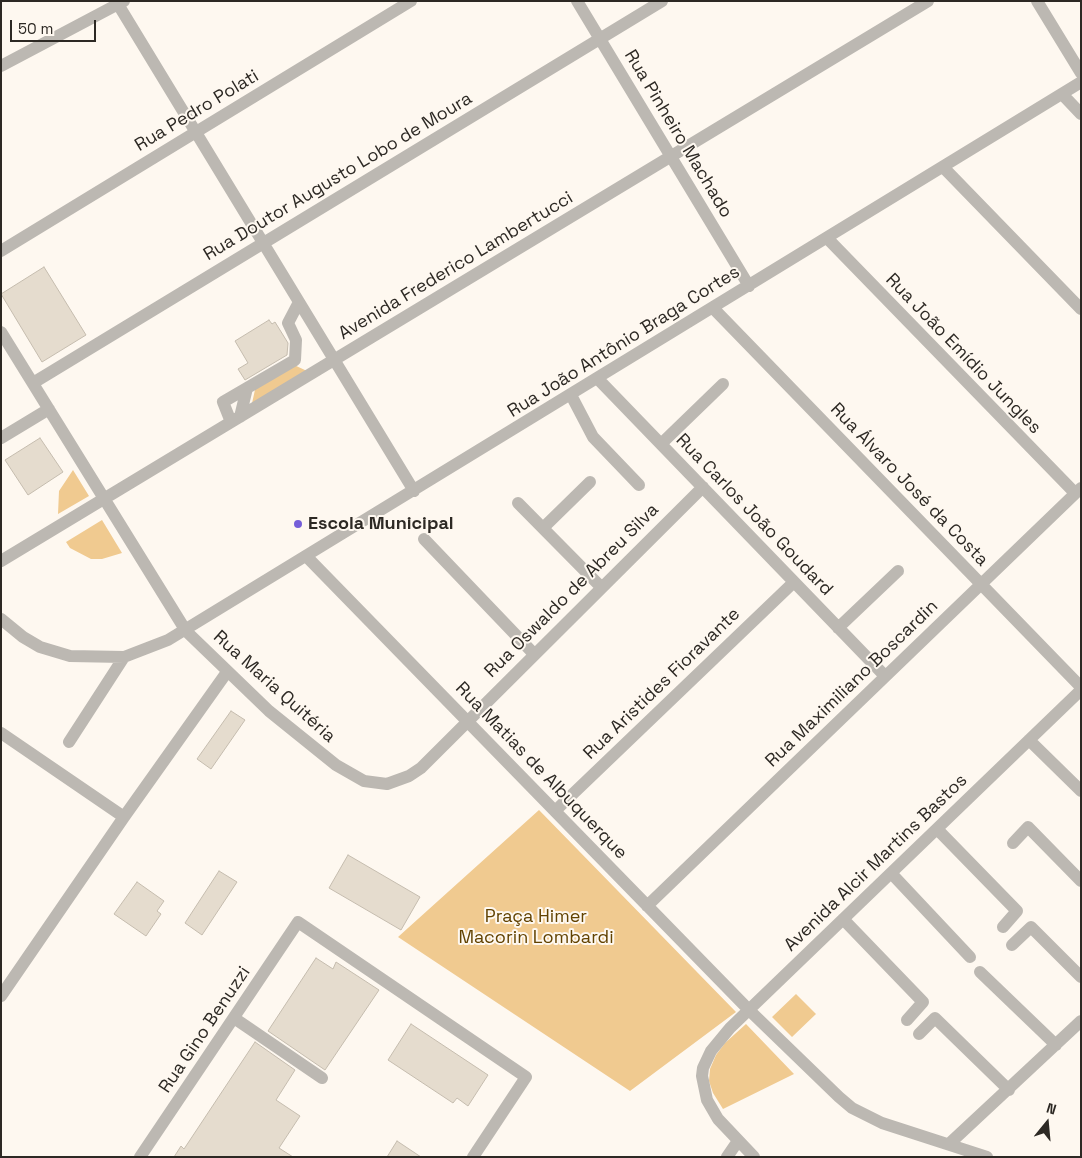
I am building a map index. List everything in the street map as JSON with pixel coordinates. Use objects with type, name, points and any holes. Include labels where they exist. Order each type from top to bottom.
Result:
[{"type":"street","name":"Rua Pedro Polati","points":[[1,251],[411,1]]},
{"type":"street","name":"Rua Pinheiro Machado","points":[[577,1],[749,286]]},
{"type":"street","name":"Rua Doutor Augusto Lobo de Moura","points":[[33,383],[662,1]]},
{"type":"street","name":"Avenida Frederico Lambertucci","points":[[1,561],[928,1]]},
{"type":"street","points":[[1037,1],[1081,73]]},
{"type":"street","points":[[1,66],[120,2],[196,132],[414,491]]},
{"type":"street","name":"Rua João Antônio Braga Cortes","points":[[124,657],[186,631],[1081,82]]},
{"type":"street","points":[[1062,94],[1081,114]]},
{"type":"street","points":[[943,167],[1081,309]]},
{"type":"street","name":"Rua João Emídio Jungles","points":[[827,238],[1078,491]]},
{"type":"street","points":[[295,360],[296,340],[288,323],[299,302]]},
{"type":"street","name":"Rua Álvaro José da Costa","points":[[713,308],[1081,689]]},
{"type":"street","name":"Rua Maria Quitéria","points":[[1,332],[186,631],[269,711],[336,765],[364,781],[387,784],[409,776],[431,759],[467,720]]},
{"type":"street","points":[[296,340],[320,337]]},
{"type":"street","points":[[295,360],[318,370]]},
{"type":"street","points":[[236,420],[223,402],[295,360]]},
{"type":"street","name":"Rua Carlos João Goudard","points":[[598,379],[885,676]]},
{"type":"street","points":[[661,444],[723,384]]},
{"type":"street","points":[[236,420],[247,388]]},
{"type":"street","points":[[571,395],[593,437],[639,485]]},
{"type":"street","points":[[1,438],[49,410]]},
{"type":"street","points":[[543,528],[590,482]]},
{"type":"street","name":"Rua Oswaldo de Abreu Silva","points":[[467,720],[702,487]]},
{"type":"street","name":"Rua Maximiliano Boscardin","points":[[647,906],[1078,491]]},
{"type":"street","points":[[518,503],[601,587]]},
{"type":"street","points":[[424,539],[534,654]]},
{"type":"street","name":"Rua Matias de Albuquerque","points":[[307,557],[749,1010],[828,1088],[852,1108],[882,1123],[987,1157]]},
{"type":"street","points":[[838,628],[898,571]]},
{"type":"street","name":"Rua Aristides Fioravante","points":[[555,811],[794,582]]},
{"type":"street","points":[[1,619],[23,637],[55,652],[89,658],[124,657]]},
{"type":"street","points":[[69,742],[124,657]]},
{"type":"street","points":[[1,996],[124,817],[227,672]]},
{"type":"street","name":"Avenida Alcir Martins Bastos","points":[[738,1141],[718,1119],[707,1100],[703,1088],[703,1068],[717,1043],[1081,689]]},
{"type":"street","points":[[1,733],[124,817]]},
{"type":"street","points":[[1029,740],[1081,791]]},
{"type":"street","points":[[1014,843],[1028,827],[1081,881]]},
{"type":"street","points":[[937,829],[1017,912],[1003,926]]},
{"type":"street","points":[[891,873],[970,958]]},
{"type":"street","points":[[843,919],[923,1002],[907,1020]]},
{"type":"street","name":"Rua Gino Benuzzi","points":[[140,1157],[298,922],[526,1078],[473,1157]]},
{"type":"street","points":[[1012,945],[1031,927],[1081,977]]},
{"type":"street","points":[[980,972],[1056,1045]]},
{"type":"street","points":[[234,1018],[322,1078]]},
{"type":"street","points":[[919,1034],[935,1018],[1009,1090]]},
{"type":"street","points":[[948,1144],[1009,1090],[1081,1021]]},
{"type":"street","points":[[727,1157],[738,1141],[754,1157]]},
{"type":"green space","points":[[292,364],[307,371],[251,408],[256,385]]},
{"type":"green space","points":[[73,470],[89,496],[58,514],[59,491]]},
{"type":"green space","points":[[102,520],[122,553],[102,559],[91,559],[70,548],[66,542]]},
{"type":"green space","name":"Praça Himer Macorin Lombardi","points":[[539,810],[736,1012],[630,1091],[398,937]]},
{"type":"green space","points":[[796,994],[816,1014],[792,1037],[772,1017]]},
{"type":"green space","points":[[746,1024],[794,1074],[723,1109],[713,1093],[709,1081],[710,1069],[716,1055],[725,1043]]},
{"type":"building","points":[[44,267],[86,335],[42,362],[1,294]]},
{"type":"building","points":[[269,320],[272,324],[275,322],[288,343],[287,355],[245,380],[238,369],[248,363],[235,341]]},
{"type":"building","points":[[40,438],[63,472],[28,495],[5,460]]},
{"type":"building","points":[[231,711],[245,720],[211,769],[197,759]]},
{"type":"building","points":[[348,855],[420,897],[401,930],[329,888]]},
{"type":"building","points":[[219,871],[237,882],[202,935],[185,923]]},
{"type":"building","points":[[137,882],[164,901],[157,911],[161,914],[146,936],[114,914]]},
{"type":"building","points":[[316,958],[333,969],[336,962],[379,990],[325,1070],[268,1031]]},
{"type":"building","points":[[411,1024],[488,1075],[468,1106],[457,1098],[453,1103],[388,1060]]},
{"type":"building","points":[[255,1042],[295,1070],[276,1100],[300,1116],[279,1148],[293,1157],[174,1157],[181,1146],[184,1149]]},
{"type":"building","points":[[397,1141],[421,1157],[387,1157]]},
{"type":"place","name":"Escola Municipal","points":[[298,524]]}]
